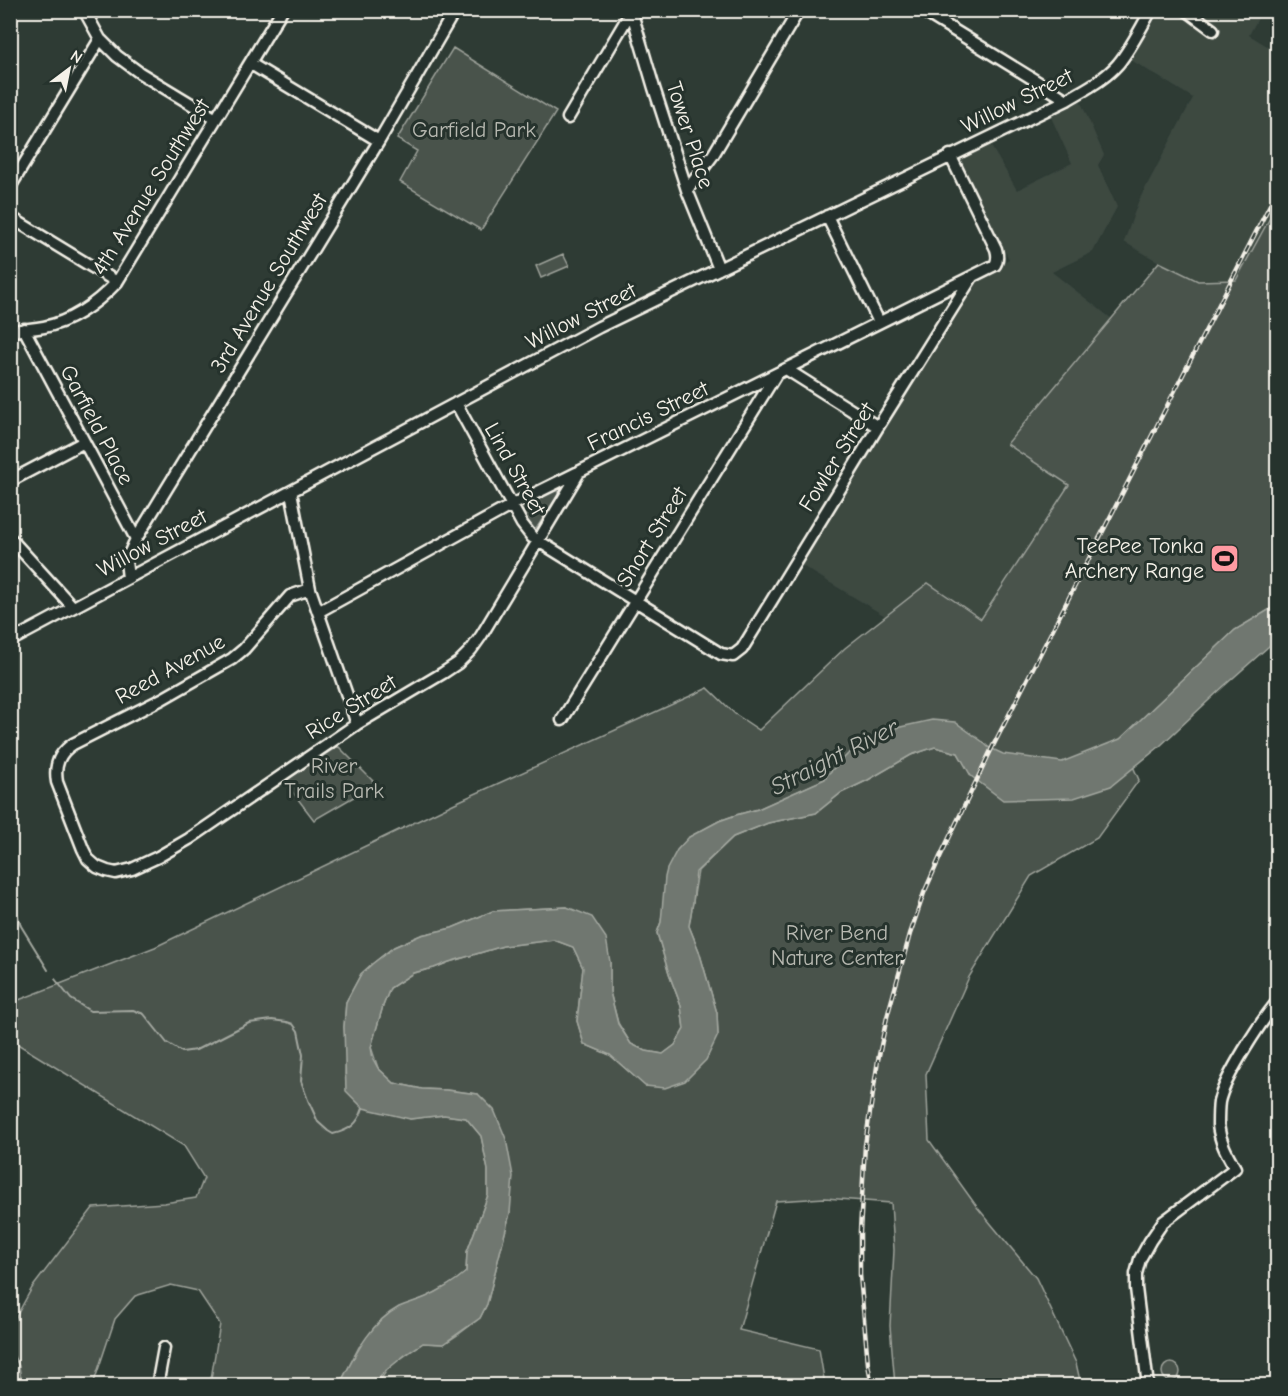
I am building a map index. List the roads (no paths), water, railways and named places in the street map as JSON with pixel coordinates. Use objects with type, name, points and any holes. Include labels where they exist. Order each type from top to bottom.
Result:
[{"type":"street","points":[[84,10],[100,39],[117,56],[140,73],[216,119]]},
{"type":"street","name":"4th Avenue Southwest","points":[[10,331],[46,327],[86,311],[117,282],[282,10]]},
{"type":"street","name":"3rd Avenue Southwest","points":[[128,578],[126,561],[136,539],[379,141],[455,10]]},
{"type":"street","points":[[687,190],[713,155],[799,10]]},
{"type":"street","points":[[921,10],[1067,100]]},
{"type":"street","name":"Willow Street","points":[[10,641],[599,327],[1067,100],[1094,84],[1117,65],[1151,10]]},
{"type":"street","points":[[1186,10],[1213,30]]},
{"type":"street","points":[[568,118],[631,11]]},
{"type":"street","name":"Tower Place","points":[[631,11],[687,190],[718,269]]},
{"type":"street","points":[[10,187],[100,39]]},
{"type":"street","points":[[251,64],[379,141]]},
{"type":"street","name":"Francis Street","points":[[318,612],[580,471],[995,265],[998,261],[996,249],[950,155]]},
{"type":"street","points":[[827,216],[879,322]]},
{"type":"street","points":[[10,217],[117,282]]},
{"type":"street","name":"Fowler Street","points":[[733,656],[742,649],[972,277]]},
{"type":"street","name":"Garfield Place","points":[[24,329],[136,539]]},
{"type":"street","points":[[786,369],[878,427]]},
{"type":"street","name":"Short Street","points":[[562,720],[776,374]]},
{"type":"street","name":"Lind Street","points":[[456,403],[512,506],[532,537],[721,654],[733,656]]},
{"type":"street","points":[[10,481],[84,442]]},
{"type":"street","name":"Rice Street","points":[[73,744],[65,748],[60,756],[55,773],[88,859],[97,867],[116,873],[132,869],[174,849],[357,724],[458,663],[481,636],[580,471]]},
{"type":"street","points":[[291,492],[310,589],[357,724]]},
{"type":"street","points":[[10,538],[72,607]]},
{"type":"street","name":"Reed Avenue","points":[[73,744],[162,699],[232,659],[244,649],[290,596],[310,589]]},
{"type":"street","points":[[1149,1386],[1136,1288],[1136,1274],[1140,1259],[1163,1222],[1235,1168],[1222,1145],[1218,1124],[1220,1101],[1229,1077],[1242,1054],[1269,1011],[1278,1001]]},
{"type":"street","points":[[157,1386],[164,1348]]},
{"type":"waterway","points":[[10,893],[21,926],[48,970]]},
{"type":"waterway","points":[[55,979],[71,999],[90,1011],[133,1010],[144,1014],[167,1043],[182,1052],[196,1050],[249,1023],[272,1020],[293,1024],[298,1031],[303,1055],[301,1081],[318,1122],[333,1134],[349,1128],[356,1122],[363,1108]]},
{"type":"railway","points":[[872,1386],[860,1275],[865,1145],[887,1017],[910,934],[924,893],[993,746],[1278,189]]},
{"type":"place","name":"TeePee Tonka Archery Range","points":[[1225,559]]},
{"type":"park label","name":"Garfield Park","points":[[474,130]]},
{"type":"park label","name":"River Trails Park","points":[[334,778]]},
{"type":"park label","name":"River Bend Nature Center","points":[[837,946]]},
{"type":"water label","name":"Straight River","points":[[834,757]]}]
